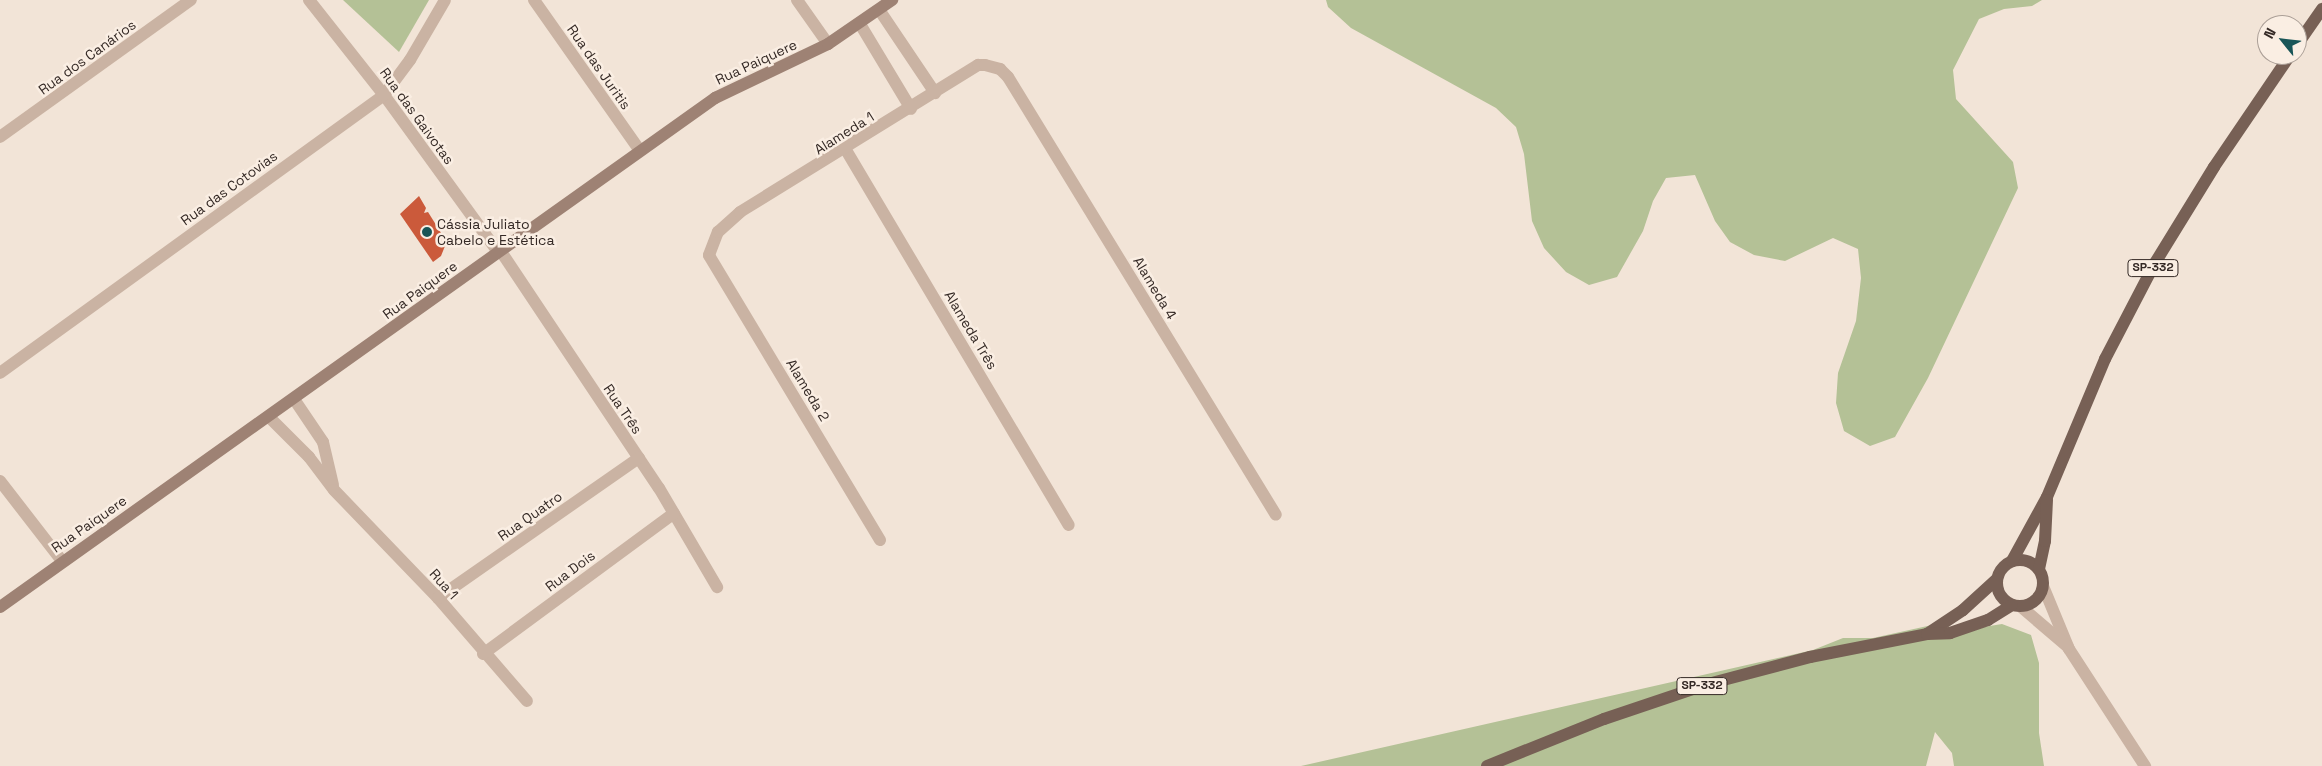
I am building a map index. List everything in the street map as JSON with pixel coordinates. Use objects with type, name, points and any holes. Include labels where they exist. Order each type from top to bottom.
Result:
[{"type":"main road","points":[[2307,31],[2322,9]]},
{"type":"main road","name":"SP-332","points":[[1927,634],[1963,610],[1997,579],[2004,566],[2012,561],[2047,497],[2105,359],[2156,263],[2214,167],[2283,65]]},
{"type":"main road","name":"SP-332","points":[[1487,766],[1604,719],[1708,684],[1810,658],[1927,634],[1957,631],[1988,620],[2016,605],[2034,600],[2043,586],[2039,569],[2045,541],[2047,497]]},
{"type":"main road","points":[[2012,561],[2027,561],[2039,569]]},
{"type":"main road","points":[[1997,579],[2000,595],[2016,605]]},
{"type":"street","name":"Rua dos Canários","points":[[0,137],[191,0]]},
{"type":"street","name":"Rua das Gaivotas","points":[[309,0],[384,95],[499,251]]},
{"type":"street","name":"Rua das Cotovias","points":[[0,373],[384,95],[410,60],[445,0]]},
{"type":"street","name":"Rua das Juritis","points":[[534,0],[640,151]]},
{"type":"street","points":[[797,0],[828,44]]},
{"type":"street","name":"Rua Paiquere","points":[[0,607],[62,561],[294,399],[715,98],[828,44],[880,11],[892,0]]},
{"type":"street","points":[[880,11],[935,93]]},
{"type":"street","points":[[860,24],[911,109]]},
{"type":"street","name":"Alameda 1","points":[[709,255],[718,232],[740,212],[846,150],[978,65],[1000,68],[1008,77]]},
{"type":"street","name":"Alameda 4","points":[[1008,77],[1276,515]]},
{"type":"street","name":"Alameda Três","points":[[846,150],[1069,525]]},
{"type":"street","name":"Rua Três","points":[[499,251],[674,513],[717,587]]},
{"type":"street","name":"Alameda 2","points":[[709,255],[880,540]]},
{"type":"street","points":[[294,399],[323,442],[334,490]]},
{"type":"street","name":"Rua 1","points":[[268,417],[309,457],[334,490],[438,598],[483,654],[527,701]]},
{"type":"street","name":"Rua Quatro","points":[[438,598],[638,458]]},
{"type":"street","points":[[0,481],[62,561]]},
{"type":"street","name":"Rua Dois","points":[[483,654],[674,513]]},
{"type":"street","points":[[2043,586],[2069,649],[2145,766]]},
{"type":"street","points":[[2016,605],[2069,649]]},
{"type":"green space","points":[[343,0],[429,0],[399,52]]},
{"type":"green space","points":[[1326,0],[2042,0],[2032,6],[2004,9],[1979,19],[1953,70],[1956,99],[2013,162],[2018,188],[1928,378],[1895,437],[1870,446],[1844,431],[1836,403],[1838,373],[1856,321],[1861,278],[1858,249],[1833,238],[1785,261],[1754,255],[1730,242],[1715,221],[1695,175],[1666,178],[1653,201],[1643,231],[1617,277],[1589,285],[1566,272],[1544,248],[1532,221],[1524,154],[1516,127],[1496,108],[1351,28],[1328,7]]},
{"type":"green space","points":[[2002,624],[2031,635],[2039,663],[2039,733],[2044,766],[1954,766],[1952,753],[1935,732],[1926,766],[1301,766],[1813,650],[1843,638],[1873,638],[1932,625],[1971,629]]},
{"type":"building","name":"Cássia Juliato Cabelo e Estética","points":[[419,196],[426,208],[424,213],[428,212],[443,236],[445,246],[441,256],[433,262],[400,214]]},
{"type":"place","name":"Cássia Juliato Cabelo e Estética","points":[[427,232]]}]
